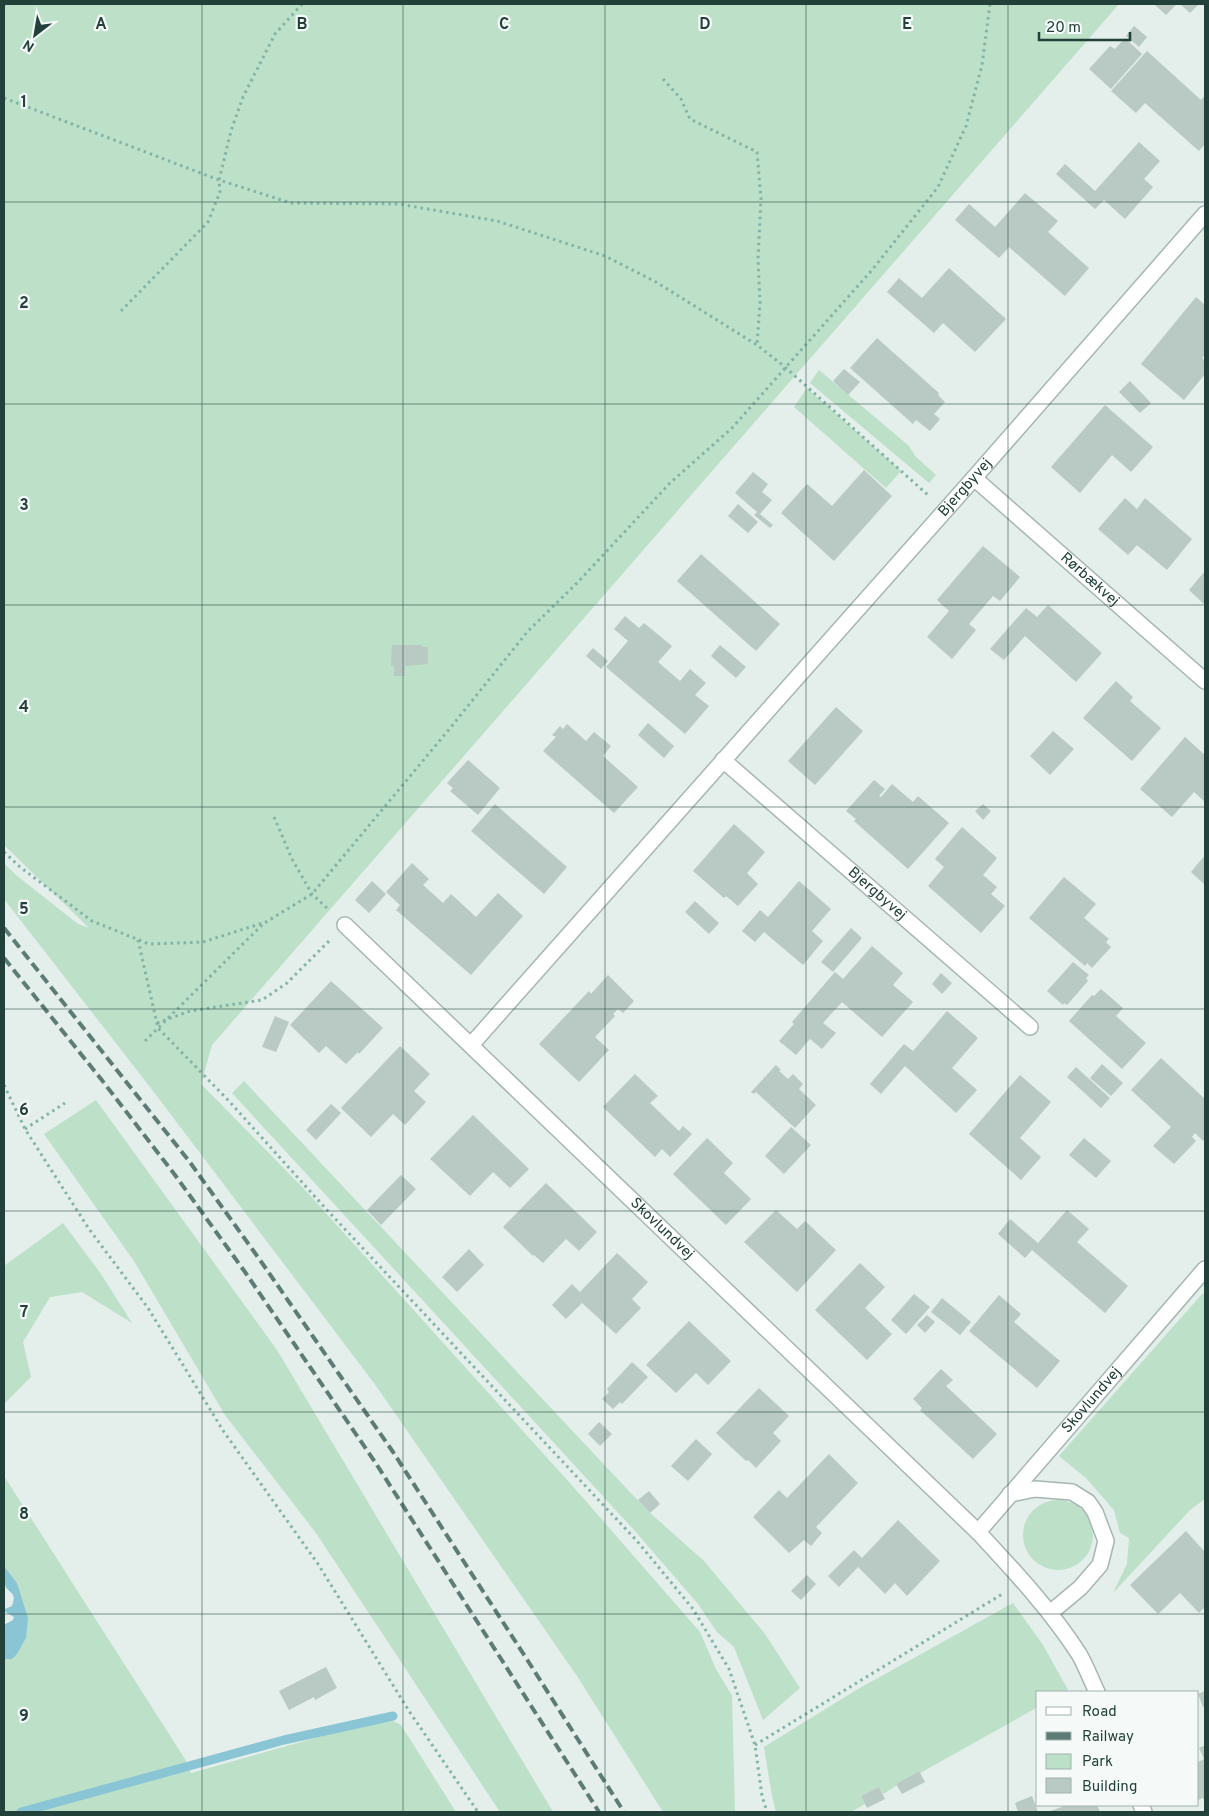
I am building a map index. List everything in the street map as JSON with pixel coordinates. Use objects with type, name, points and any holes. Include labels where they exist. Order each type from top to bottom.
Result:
[{"type":"street","name":"Bjergbyvej","points":[[471,1045],[974,478],[1205,214]]},
{"type":"street","name":"Rørbækvej","points":[[974,478],[1205,681]]},
{"type":"street","name":"Bjergbyvej","points":[[723,760],[1030,1027]]},
{"type":"street","name":"Skovlundvej","points":[[345,925],[978,1532],[1024,1581],[1050,1613],[1080,1655],[1097,1691]]},
{"type":"street","name":"Skovlundvej","points":[[978,1532],[1205,1268]]},
{"type":"street","points":[[1010,1494],[1035,1489],[1072,1492],[1088,1502],[1095,1512],[1106,1541],[1100,1564],[1080,1588],[1050,1613]]},
{"type":"path","points":[[121,311],[208,222],[220,192],[219,180],[231,131],[242,97],[275,34],[302,4]]},
{"type":"path","points":[[145,1041],[266,922],[312,894],[528,631],[578,582],[670,483],[732,428],[872,270],[938,187],[966,126],[982,65],[990,4]]},
{"type":"path","points":[[664,79],[681,99],[690,119],[757,152],[761,199],[758,259],[760,303],[757,345]]},
{"type":"path","points":[[4,98],[219,180],[291,203],[399,204],[497,221],[606,256],[656,282],[757,345],[785,367],[945,510]]},
{"type":"path","points":[[274,817],[292,860],[312,894]]},
{"type":"path","points":[[4,852],[20,867],[92,921],[149,944],[204,942],[266,922]]},
{"type":"path","points":[[157,1023],[190,1011],[262,1000],[287,983],[345,925]]},
{"type":"path","points":[[138,940],[158,1028],[228,1100],[327,1210],[637,1541],[693,1609],[729,1669],[755,1745],[766,1812]]},
{"type":"path","points":[[4,1085],[25,1129],[89,1229],[148,1308],[224,1432],[318,1564],[409,1710],[478,1812]]},
{"type":"path","points":[[25,1129],[66,1103]]},
{"type":"path","points":[[755,1745],[1024,1581]]},
{"type":"green space","points":[[4,4],[1119,4],[212,1045],[201,1084],[306,1191],[577,1491],[700,1632],[716,1669],[732,1696],[735,1812],[663,1812],[577,1676],[374,1383],[150,1087],[4,899],[4,863],[16,875],[78,924],[89,928],[4,845]]},
{"type":"green space","points":[[819,370],[909,446],[915,456],[936,475],[929,483],[810,383]]},
{"type":"green space","points":[[807,388],[901,471],[886,488],[794,407]]},
{"type":"green space","points":[[244,1081],[650,1513],[704,1561],[765,1634],[800,1688],[763,1720],[734,1647],[717,1632],[698,1604],[635,1531],[232,1093]]},
{"type":"green space","points":[[96,1100],[277,1350],[553,1812],[500,1812],[316,1533],[225,1415],[134,1261],[44,1134]]},
{"type":"green space","points":[[63,1223],[101,1274],[132,1323],[82,1292],[50,1297],[23,1342],[31,1377],[4,1404],[4,1266]]},
{"type":"green space","points":[[1202,1294],[1205,1294],[1205,1499],[1190,1510],[1113,1593],[1127,1564],[1129,1538],[1120,1533],[1114,1510],[1086,1478],[1059,1456]]},
{"type":"green space","points":[[4,1476],[185,1759],[191,1773],[358,1726],[393,1721],[401,1725],[456,1812],[4,1812],[4,1659],[12,1659],[26,1638],[17,1583],[4,1566]]},
{"type":"green space","points":[[1065,1500],[1078,1506],[1087,1515],[1091,1521],[1093,1535],[1091,1549],[1083,1560],[1072,1568],[1051,1570],[1044,1568],[1033,1560],[1025,1549],[1023,1528],[1025,1521],[1033,1510],[1044,1502]]},
{"type":"green space","points":[[1013,1603],[1043,1645],[1068,1690],[1036,1691],[1036,1708],[920,1773],[919,1771],[883,1794],[879,1787],[861,1796],[865,1804],[851,1812],[776,1812],[764,1747],[858,1689]]},
{"type":"water","points":[[4,1566],[17,1583],[28,1618],[26,1638],[12,1659],[4,1659],[4,1625],[13,1620],[14,1617],[4,1611],[12,1606],[14,1597],[5,1586]]},
{"type":"building","points":[[1154,4],[1177,4],[1166,15]]},
{"type":"building","points":[[1180,4],[1199,4],[1190,13]]},
{"type":"building","points":[[1134,26],[1147,37],[1139,47],[1126,36]]},
{"type":"building","points":[[1125,38],[1142,54],[1111,89],[1089,69],[1110,46],[1115,49]]},
{"type":"building","points":[[1147,51],[1201,100],[1205,95],[1205,144],[1199,151],[1145,103],[1136,113],[1111,91]]},
{"type":"building","points":[[1139,142],[1160,161],[1144,179],[1153,187],[1125,219],[1104,200],[1095,209],[1056,174],[1065,164],[1095,191]]},
{"type":"building","points":[[1025,193],[1058,221],[1048,232],[1089,268],[1065,296],[1009,247],[999,258],[955,220],[969,204],[995,227]]},
{"type":"building","points":[[949,268],[1006,319],[975,352],[943,323],[934,333],[887,292],[899,278],[922,298]]},
{"type":"building","points":[[1196,297],[1205,305],[1205,354],[1202,358],[1205,361],[1205,374],[1184,400],[1141,364]]},
{"type":"building","points":[[877,338],[939,393],[938,395],[945,402],[934,414],[940,419],[930,431],[916,420],[913,424],[850,368]]},
{"type":"building","points":[[844,369],[860,382],[848,395],[833,381]]},
{"type":"building","points":[[1130,381],[1151,403],[1140,413],[1119,392]]},
{"type":"building","points":[[1105,405],[1153,447],[1131,472],[1112,455],[1080,493],[1051,467]]},
{"type":"building","points":[[864,470],[892,496],[834,561],[781,513],[807,484],[832,506]]},
{"type":"building","points":[[753,472],[768,484],[762,492],[772,500],[760,514],[773,525],[770,528],[754,515],[757,512],[735,493]]},
{"type":"building","points":[[1125,498],[1137,509],[1145,498],[1192,539],[1167,570],[1137,545],[1128,555],[1098,529]]},
{"type":"building","points":[[738,504],[758,522],[748,533],[728,516]]},
{"type":"building","points":[[983,546],[1020,577],[1000,601],[993,596],[969,624],[976,630],[952,659],[927,637],[949,611],[937,600]]},
{"type":"building","points":[[701,554],[780,624],[756,651],[677,581]]},
{"type":"building","points":[[1205,571],[1205,605],[1189,590]]},
{"type":"building","points":[[1048,605],[1102,653],[1076,682],[1025,636],[1004,660],[990,649],[1026,608],[1037,617]]},
{"type":"building","points":[[625,616],[639,628],[644,623],[672,646],[658,662],[680,681],[690,669],[706,683],[695,695],[709,706],[685,734],[606,667],[628,641],[614,629]]},
{"type":"building","points":[[392,645],[422,645],[422,647],[428,647],[428,664],[405,666],[405,676],[394,676],[394,666],[391,666]]},
{"type":"building","points":[[720,645],[746,667],[736,678],[711,656]]},
{"type":"building","points":[[593,648],[608,661],[601,669],[586,656]]},
{"type":"building","points":[[1116,681],[1133,697],[1130,701],[1161,728],[1132,761],[1083,718]]},
{"type":"building","points":[[836,707],[863,731],[815,785],[788,761]]},
{"type":"building","points":[[648,723],[674,746],[664,758],[638,735]]},
{"type":"building","points":[[567,724],[586,741],[594,732],[611,746],[603,756],[638,787],[614,813],[543,751],[556,737],[552,735],[560,726],[563,729]]},
{"type":"building","points":[[1053,731],[1074,749],[1050,775],[1030,756]]},
{"type":"building","points":[[1185,737],[1205,755],[1205,802],[1194,792],[1172,817],[1140,789]]},
{"type":"building","points":[[468,760],[500,788],[478,815],[450,791],[453,788],[447,783]]},
{"type":"building","points":[[874,780],[885,789],[879,796],[881,797],[892,784],[913,802],[918,796],[949,823],[908,869],[854,821],[856,819],[846,811]]},
{"type":"building","points":[[495,804],[567,867],[544,894],[471,831]]},
{"type":"building","points":[[983,804],[991,811],[983,820],[975,811]]},
{"type":"building","points":[[734,824],[765,852],[747,873],[758,884],[738,906],[726,896],[724,898],[693,871]]},
{"type":"building","points":[[962,827],[997,858],[983,875],[997,887],[991,894],[1005,906],[981,933],[928,886],[944,867],[935,859]]},
{"type":"building","points":[[1205,855],[1205,885],[1191,872]]},
{"type":"building","points":[[412,863],[429,879],[423,885],[443,903],[451,894],[476,917],[498,893],[523,916],[471,975],[396,910],[400,905],[386,892]]},
{"type":"building","points":[[1064,877],[1096,904],[1084,918],[1109,939],[1106,942],[1111,947],[1092,968],[1087,963],[1085,966],[1029,918]]},
{"type":"building","points":[[372,881],[386,894],[369,913],[355,900]]},
{"type":"building","points":[[799,881],[831,909],[812,931],[823,941],[803,965],[764,932],[755,942],[742,931],[760,910],[768,917]]},
{"type":"building","points":[[695,901],[719,923],[709,934],[685,912]]},
{"type":"building","points":[[851,928],[862,938],[833,972],[821,962]]},
{"type":"building","points":[[872,946],[903,973],[893,985],[913,1002],[882,1037],[842,1002],[823,1023],[836,1033],[822,1049],[810,1039],[796,1055],[779,1041],[794,1024],[792,1022],[835,972],[843,979]]},
{"type":"building","points":[[1073,962],[1089,975],[1086,978],[1088,981],[1067,1005],[1064,1003],[1063,1005],[1047,991]]},
{"type":"building","points":[[941,973],[952,983],[942,994],[932,984]]},
{"type":"building","points":[[608,975],[634,1001],[623,1013],[618,1009],[613,1014],[615,1016],[595,1037],[609,1050],[579,1082],[539,1044],[589,991],[591,994]]},
{"type":"building","points":[[331,981],[383,1028],[359,1054],[358,1052],[346,1064],[326,1046],[319,1053],[290,1025]]},
{"type":"building","points":[[1101,989],[1123,1008],[1116,1016],[1146,1043],[1122,1069],[1069,1021],[1092,995],[1094,996]]},
{"type":"building","points":[[947,1011],[978,1038],[952,1068],[977,1090],[956,1113],[905,1066],[881,1094],[870,1084],[904,1044],[913,1051]]},
{"type":"building","points":[[275,1016],[289,1022],[276,1052],[262,1047]]},
{"type":"building","points":[[400,1046],[430,1074],[414,1091],[426,1102],[405,1125],[393,1114],[371,1137],[341,1108]]},
{"type":"building","points":[[1161,1058],[1205,1099],[1205,1139],[1203,1141],[1195,1133],[1192,1137],[1196,1141],[1174,1164],[1153,1146],[1171,1127],[1131,1090]]},
{"type":"building","points":[[1102,1064],[1123,1083],[1111,1096],[1090,1078]]},
{"type":"building","points":[[776,1065],[781,1070],[779,1071],[788,1079],[793,1074],[803,1084],[799,1089],[816,1105],[795,1128],[756,1092],[754,1094],[751,1092]]},
{"type":"building","points":[[1076,1067],[1110,1098],[1101,1108],[1067,1077]]},
{"type":"building","points":[[635,1074],[658,1096],[650,1103],[679,1131],[683,1126],[692,1134],[670,1157],[662,1149],[655,1157],[603,1107]]},
{"type":"building","points":[[1020,1075],[1051,1102],[1020,1138],[1041,1157],[1021,1180],[969,1134]]},
{"type":"building","points":[[331,1104],[341,1113],[316,1140],[306,1130]]},
{"type":"building","points":[[473,1115],[529,1169],[510,1188],[493,1172],[470,1196],[430,1159]]},
{"type":"building","points":[[791,1127],[811,1145],[784,1174],[765,1156]]},
{"type":"building","points":[[707,1138],[733,1163],[724,1173],[751,1199],[726,1225],[673,1174]]},
{"type":"building","points":[[1084,1138],[1111,1161],[1096,1178],[1069,1155]]},
{"type":"building","points":[[401,1175],[416,1189],[381,1225],[367,1210]]},
{"type":"building","points":[[546,1183],[597,1232],[579,1251],[566,1239],[543,1263],[503,1227]]},
{"type":"building","points":[[776,1210],[797,1229],[805,1221],[836,1250],[797,1292],[744,1242]]},
{"type":"building","points":[[1067,1210],[1089,1229],[1077,1242],[1128,1286],[1105,1313],[1032,1250],[1025,1258],[998,1234],[1010,1219],[1038,1243]]},
{"type":"building","points":[[469,1249],[484,1265],[457,1292],[442,1277]]},
{"type":"building","points":[[617,1253],[648,1282],[632,1299],[641,1308],[616,1334],[582,1303],[566,1319],[552,1305],[572,1284],[580,1292]]},
{"type":"building","points":[[860,1263],[885,1287],[865,1308],[892,1334],[867,1360],[815,1310]]},
{"type":"building","points":[[914,1294],[930,1307],[906,1334],[891,1320]]},
{"type":"building","points":[[999,1295],[1021,1314],[1014,1322],[1060,1361],[1037,1388],[969,1331]]},
{"type":"building","points":[[942,1298],[971,1322],[960,1335],[931,1312]]},
{"type":"building","points":[[927,1315],[935,1322],[925,1333],[917,1325]]},
{"type":"building","points":[[689,1321],[731,1361],[708,1385],[696,1373],[676,1393],[646,1365]]},
{"type":"building","points":[[632,1362],[648,1377],[622,1404],[620,1402],[613,1409],[602,1399],[609,1392],[607,1389]]},
{"type":"building","points":[[941,1369],[953,1380],[946,1386],[997,1434],[973,1459],[920,1410],[922,1408],[913,1399]]},
{"type":"building","points":[[759,1388],[789,1416],[773,1433],[781,1441],[756,1468],[716,1433]]},
{"type":"building","points":[[599,1422],[612,1434],[600,1446],[588,1434]]},
{"type":"building","points":[[696,1439],[712,1454],[688,1481],[671,1466]]},
{"type":"building","points":[[829,1454],[858,1483],[816,1527],[822,1533],[811,1546],[804,1540],[789,1553],[753,1517],[779,1490],[787,1498]]},
{"type":"building","points":[[649,1491],[660,1504],[650,1513],[638,1500]]},
{"type":"building","points":[[898,1520],[940,1561],[907,1596],[895,1583],[885,1594],[858,1567],[839,1587],[828,1576],[854,1550],[862,1558]]},
{"type":"building","points":[[1186,1531],[1205,1552],[1205,1607],[1199,1613],[1180,1593],[1158,1614],[1130,1585]]},
{"type":"building","points":[[807,1575],[816,1584],[801,1600],[791,1591]]},
{"type":"building","points":[[326,1667],[337,1688],[315,1700],[314,1697],[289,1710],[279,1691]]},
{"type":"building","points":[[1205,1691],[1205,1706],[1203,1707],[1199,1697],[1199,1694]]},
{"type":"building","points":[[1205,1745],[1205,1803],[1203,1798],[1199,1800],[1199,1762],[1204,1759],[1199,1748]]},
{"type":"building","points":[[919,1771],[925,1782],[902,1794],[896,1784]]},
{"type":"building","points":[[879,1787],[885,1799],[867,1808],[861,1796]]},
{"type":"building","points":[[1032,1796],[1038,1812],[1018,1812],[1015,1803]]},
{"type":"building","points":[[1064,1806],[1097,1806],[1100,1812],[1048,1812]]},
{"type":"waterway","points":[[21,1812],[284,1740],[393,1716]]},
{"type":"railway","points":[[4,928],[189,1161],[260,1260],[393,1452],[624,1812]]},
{"type":"railway","points":[[4,958],[175,1175],[245,1272],[375,1462],[599,1812]]}]
